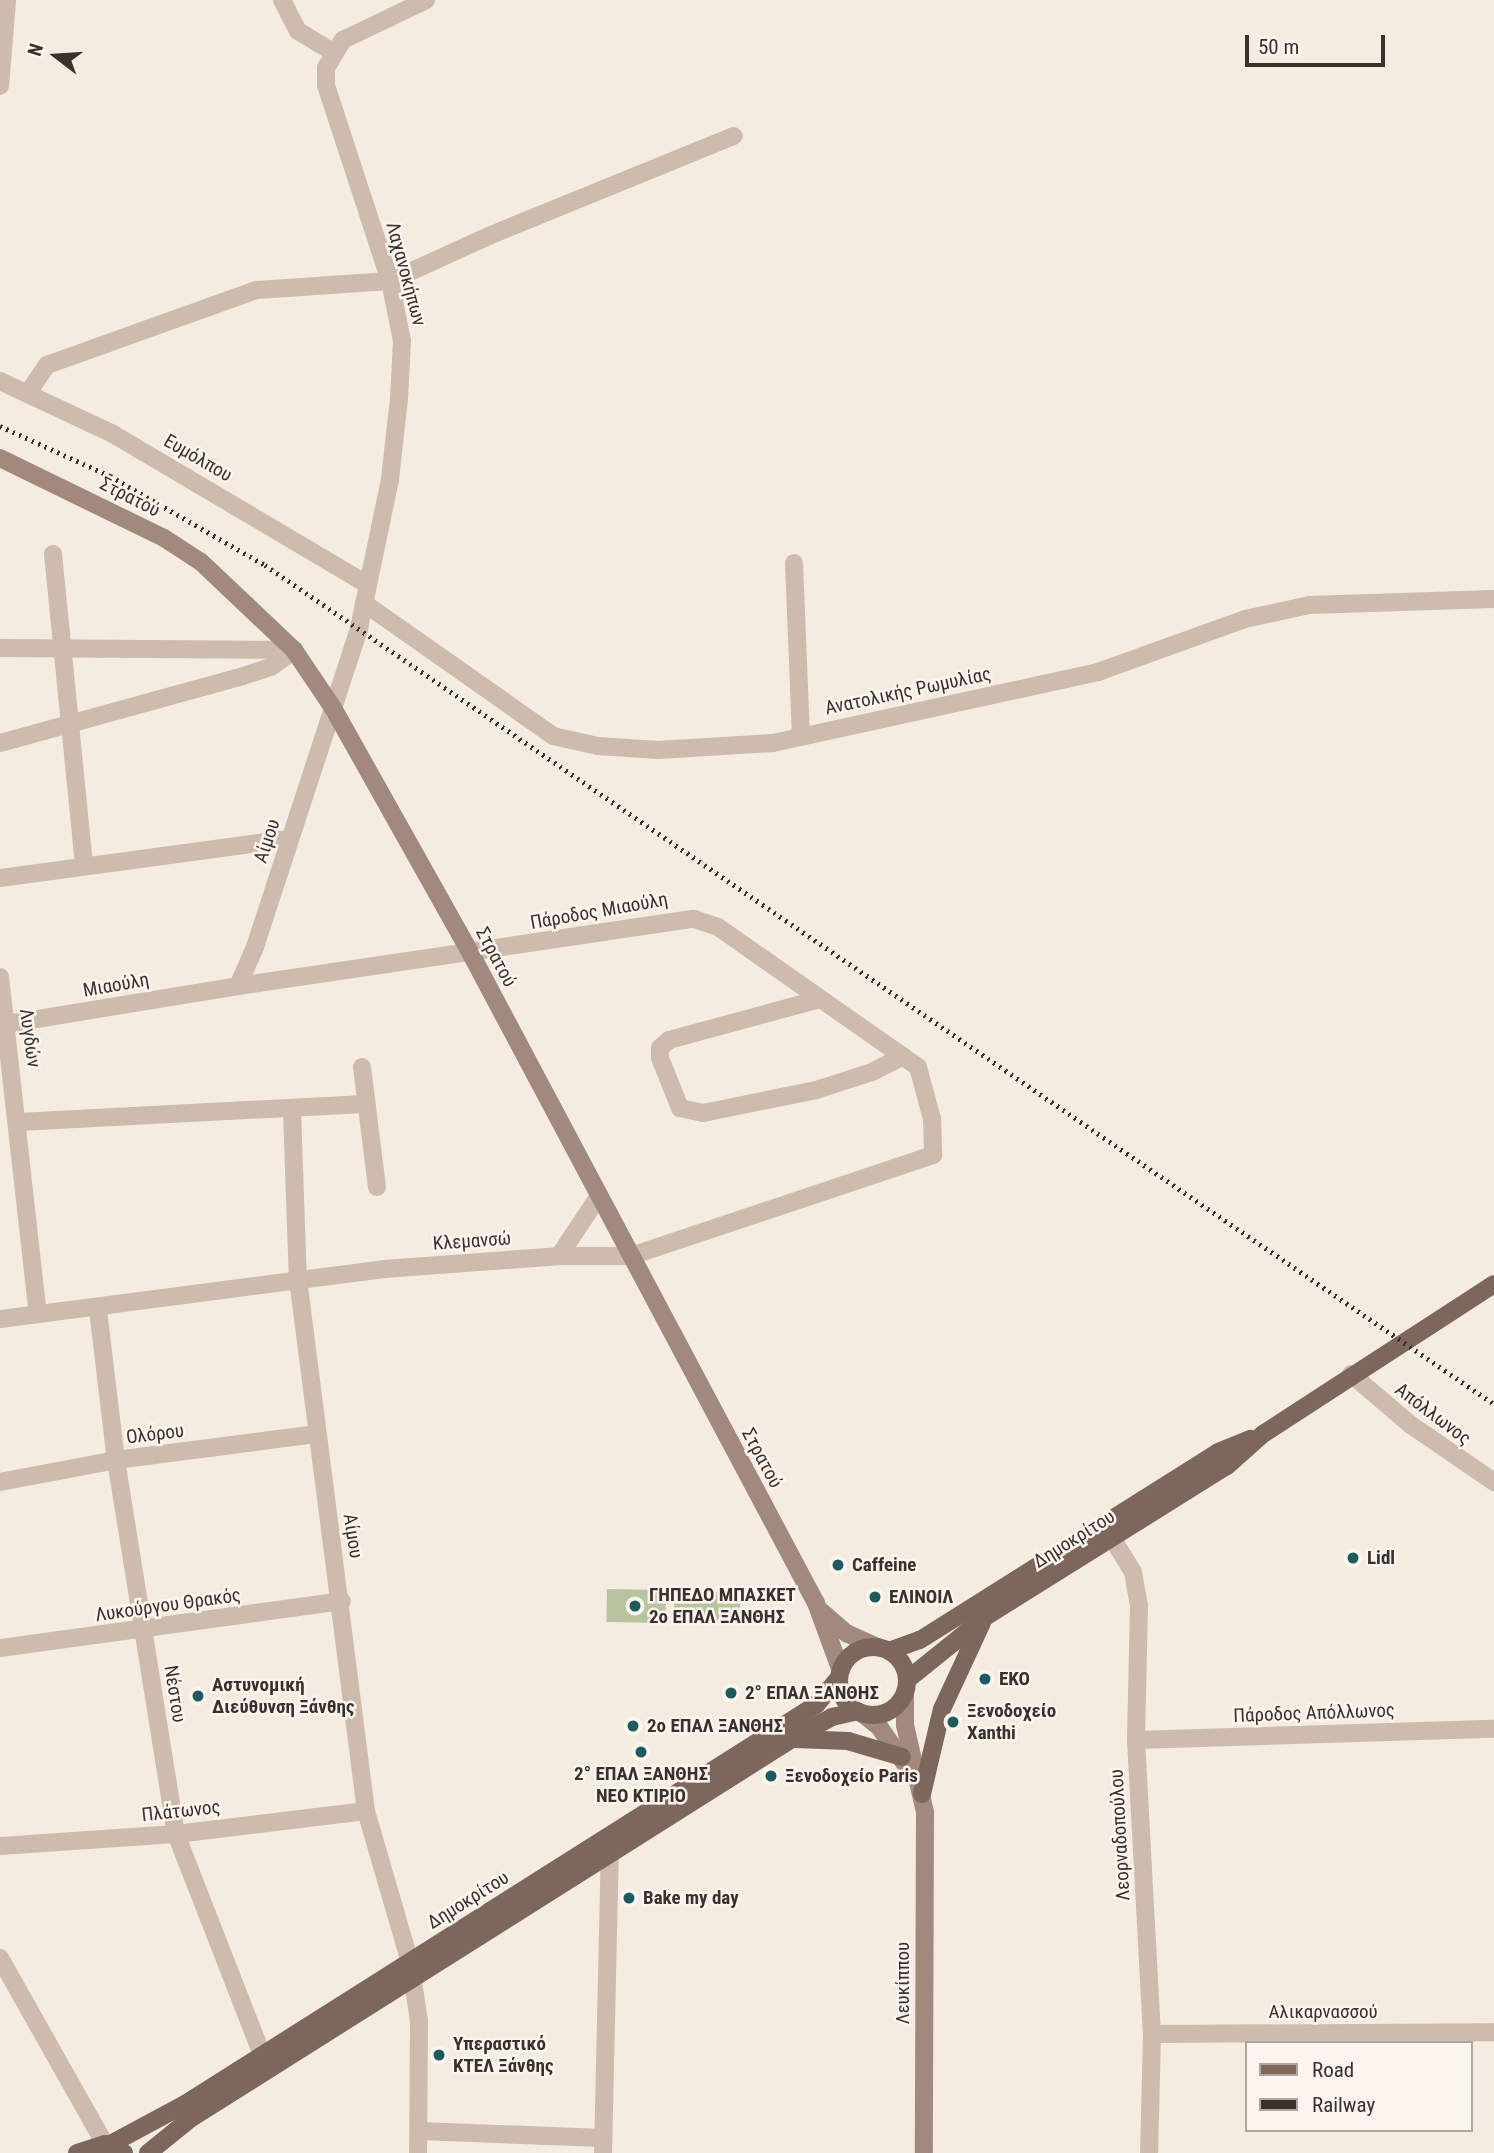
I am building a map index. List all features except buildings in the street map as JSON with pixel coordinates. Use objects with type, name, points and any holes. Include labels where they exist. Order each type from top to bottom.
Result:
[{"type":"main road","name":"Στρατού","points":[[0,458],[163,538],[210,570],[294,650],[333,708],[471,954],[816,1603],[840,1674]]},
{"type":"main road","name":"Δημοκρίτου","points":[[884,1649],[920,1640],[1227,1466],[1263,1433],[1494,1284]]},
{"type":"main road","name":"Δημοκρίτου","points":[[906,1686],[985,1617],[1108,1532]]},
{"type":"main road","name":"Στρατού","points":[[816,1603],[846,1633],[884,1649]]},
{"type":"main road","points":[[922,1794],[942,1709],[985,1617]]},
{"type":"main road","points":[[884,1649],[898,1658],[906,1686],[884,1713],[860,1712],[843,1698],[840,1674],[855,1652],[884,1649]]},
{"type":"main road","name":"Δημοκρίτου","points":[[77,2153],[113,2147],[265,2062],[411,1970],[816,1705],[840,1674]]},
{"type":"main road","name":"Λευκίππου","points":[[906,1686],[905,1725],[925,1812],[924,2153]]},
{"type":"main road","name":"Δημοκρίτου","points":[[411,1970],[610,1853],[792,1739],[832,1717],[860,1712]]},
{"type":"main road","name":"Λευκίππου","points":[[860,1712],[902,1757],[925,1812]]},
{"type":"main road","points":[[792,1739],[848,1741],[902,1757]]},
{"type":"main road","name":"Δημοκρίτου","points":[[148,2153],[161,2139],[265,2062]]},
{"type":"street","points":[[0,86],[7,0]]},
{"type":"street","points":[[282,0],[298,32],[332,52],[343,40],[426,0]]},
{"type":"street","name":"Λαχανοκήπων","points":[[332,52],[326,85],[390,281],[402,341],[390,479],[363,603],[333,708]]},
{"type":"street","points":[[28,393],[47,365],[257,290],[390,281],[491,235],[734,136]]},
{"type":"street","name":"Ευμόλπου","points":[[0,381],[113,434],[367,584]]},
{"type":"street","points":[[53,554],[84,865]]},
{"type":"street","points":[[794,563],[801,737]]},
{"type":"street","name":"Ανατολικής Ρωμυλίας","points":[[363,603],[553,736],[598,746],[658,750],[801,737],[1098,672],[1245,619],[1310,605],[1494,599]]},
{"type":"street","points":[[0,648],[63,652],[204,647],[294,650]]},
{"type":"street","points":[[0,743],[243,676],[271,667],[294,650]]},
{"type":"street","name":"Αίμου","points":[[238,986],[255,947],[333,708]]},
{"type":"street","points":[[0,878],[289,839]]},
{"type":"street","name":"Πάροδος Μιαούλη","points":[[238,986],[471,954],[694,919],[718,927],[903,1056],[920,1073],[932,1119],[933,1155]]},
{"type":"street","name":"Λυγδών","points":[[0,977],[4,1025],[19,1122],[38,1314]]},
{"type":"street","name":"Μιαούλη","points":[[4,1025],[238,986]]},
{"type":"street","points":[[820,999],[669,1040],[660,1048],[660,1058],[680,1108],[704,1113],[816,1090],[872,1072],[903,1056]]},
{"type":"street","points":[[362,1067],[377,1187]]},
{"type":"street","points":[[19,1122],[292,1111],[365,1104]]},
{"type":"street","name":"Αίμου","points":[[292,1111],[298,1279],[317,1434],[342,1601],[366,1811],[411,1970],[419,2021],[418,2153]]},
{"type":"street","name":"Κλεμανσώ","points":[[0,1319],[97,1310],[298,1279],[559,1256],[632,1256],[933,1155]]},
{"type":"street","points":[[559,1256],[599,1196]]},
{"type":"street","name":"Νέστου","points":[[97,1310],[116,1460],[176,1834],[265,2062]]},
{"type":"street","name":"Απόλλωνος","points":[[1351,1374],[1411,1425],[1494,1482]]},
{"type":"street","name":"Ολόρου","points":[[0,1482],[116,1460],[317,1434]]},
{"type":"street","name":"Λεορναδοπούλου","points":[[1108,1532],[1133,1572],[1139,1606],[1136,1740],[1152,2034],[1149,2153]]},
{"type":"street","name":"Λυκούργου Θρακός","points":[[0,1648],[342,1601]]},
{"type":"street","name":"Πάροδος Απόλλωνος","points":[[1136,1740],[1494,1729]]},
{"type":"street","name":"Πλάτωνος","points":[[0,1846],[176,1834],[366,1811]]},
{"type":"street","points":[[420,2131],[603,2146],[610,1853]]},
{"type":"street","points":[[0,1958],[113,2147]]},
{"type":"street","name":"Αλικαρνασσού","points":[[1152,2034],[1494,2032]]},
{"type":"green space","name":"ΓΗΠΕΔΟ ΜΠΑΣΚΕΤ 2ο ΕΠΑΛ ΞΑΝΘΗΣ","points":[[607,1589],[666,1590],[665,1623],[606,1622]]},
{"type":"green space","points":[[674,1592],[740,1592],[740,1620],[674,1620]]},
{"type":"railway","points":[[0,426],[110,476],[265,565],[1494,1404]]},
{"type":"place","name":"Lidl","points":[[1353,1558]]},
{"type":"place","name":"Caffeine","points":[[838,1565]]},
{"type":"place","name":"ΕΛΙΝΟΙΛ","points":[[875,1597]]},
{"type":"place","name":"ΓΗΠΕΔΟ ΜΠΑΣΚΕΤ 2ο ΕΠΑΛ ΞΑΝΘΗΣ","points":[[635,1606]]},
{"type":"place","name":"ΕΚΟ","points":[[985,1679]]},
{"type":"place","name":"2° ΕΠΑΛ ΞΑΝΘΗΣ","points":[[731,1693]]},
{"type":"place","name":"Αστυνομική Διεύθυνση Ξάνθης","points":[[198,1696]]},
{"type":"place","name":"Ξενοδοχείο Xanthi","points":[[953,1722]]},
{"type":"place","name":"2o ΕΠΑΛ ΞΑΝΘΗΣ","points":[[633,1726]]},
{"type":"place","name":"2° ΕΠΑΛ ΞΑΝΘΗΣ ΝΕΟ ΚΤΙΡΙΟ","points":[[641,1752]]},
{"type":"place","name":"Ξενοδοχείο Paris","points":[[771,1776]]},
{"type":"place","name":"Bake my day","points":[[629,1898]]},
{"type":"place","name":"Υπεραστικό ΚΤΕΛ Ξάνθης","points":[[439,2055]]}]
